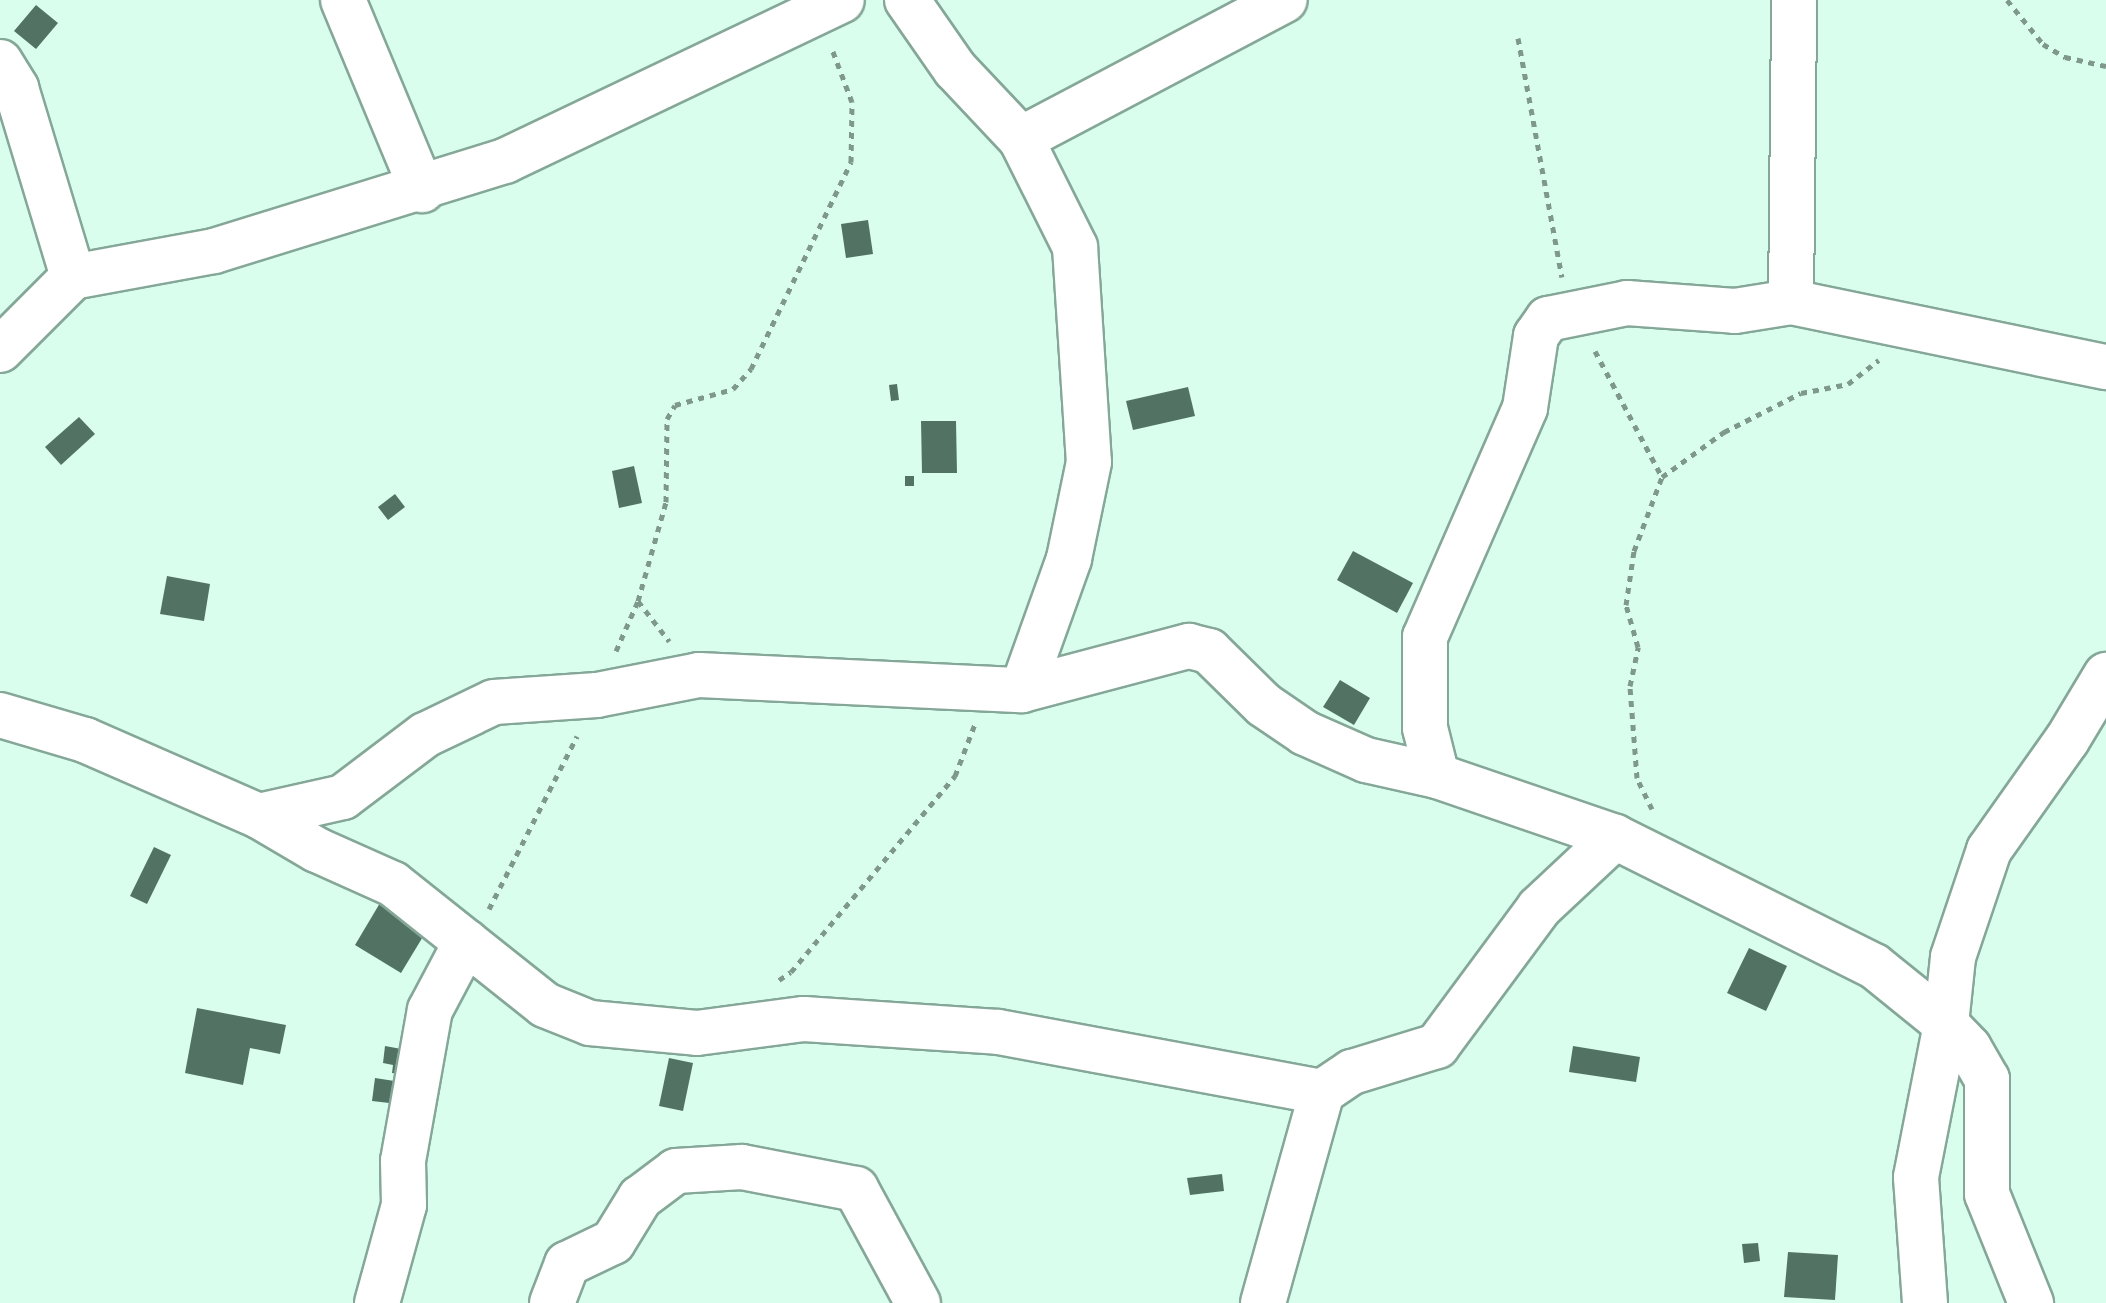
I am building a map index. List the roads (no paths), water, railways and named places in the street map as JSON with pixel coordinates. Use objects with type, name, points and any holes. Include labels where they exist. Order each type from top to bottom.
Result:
[{"type":"street","points":[[343,0],[422,190]]},
{"type":"street","points":[[907,0],[955,69],[1021,139],[1075,247],[1089,462],[1069,559],[1022,690]]},
{"type":"street","points":[[1021,139],[1285,0]]},
{"type":"street","points":[[1791,302],[1794,0]]},
{"type":"street","points":[[0,350],[73,277],[214,251],[422,190],[505,161],[830,7]]},
{"type":"street","points":[[0,62],[16,88],[73,277]]},
{"type":"street","points":[[1437,776],[1425,728],[1425,637],[1525,408],[1536,336],[1548,319],[1569,312],[1627,303],[1735,311],[1791,302],[2106,367]]},
{"type":"street","points":[[259,816],[343,797],[425,735],[494,702],[597,695],[699,675],[1022,690],[1189,646],[1209,651],[1264,705],[1305,733],[1366,760],[1437,776],[1615,837],[1679,866],[1874,966],[1946,1024],[1969,1048],[1987,1079],[1987,1194],[2031,1303]]},
{"type":"street","points":[[1925,1303],[1916,1177],[1946,1024],[1953,957],[1989,850],[2067,740],[2106,675]]},
{"type":"street","points":[[0,715],[85,740],[259,816],[317,850],[393,884],[545,1005],[590,1023],[697,1033],[804,1019],[998,1032],[1322,1092]]},
{"type":"street","points":[[317,850],[343,797]]},
{"type":"street","points":[[1263,1303],[1322,1092],[1352,1072],[1437,1046],[1539,908],[1615,837]]},
{"type":"street","points":[[377,1303],[404,1205],[403,1161],[430,1010],[466,942]]},
{"type":"street","points":[[552,1303],[567,1264],[613,1242],[640,1198],[676,1171],[742,1167],[856,1189],[918,1303]]}]
